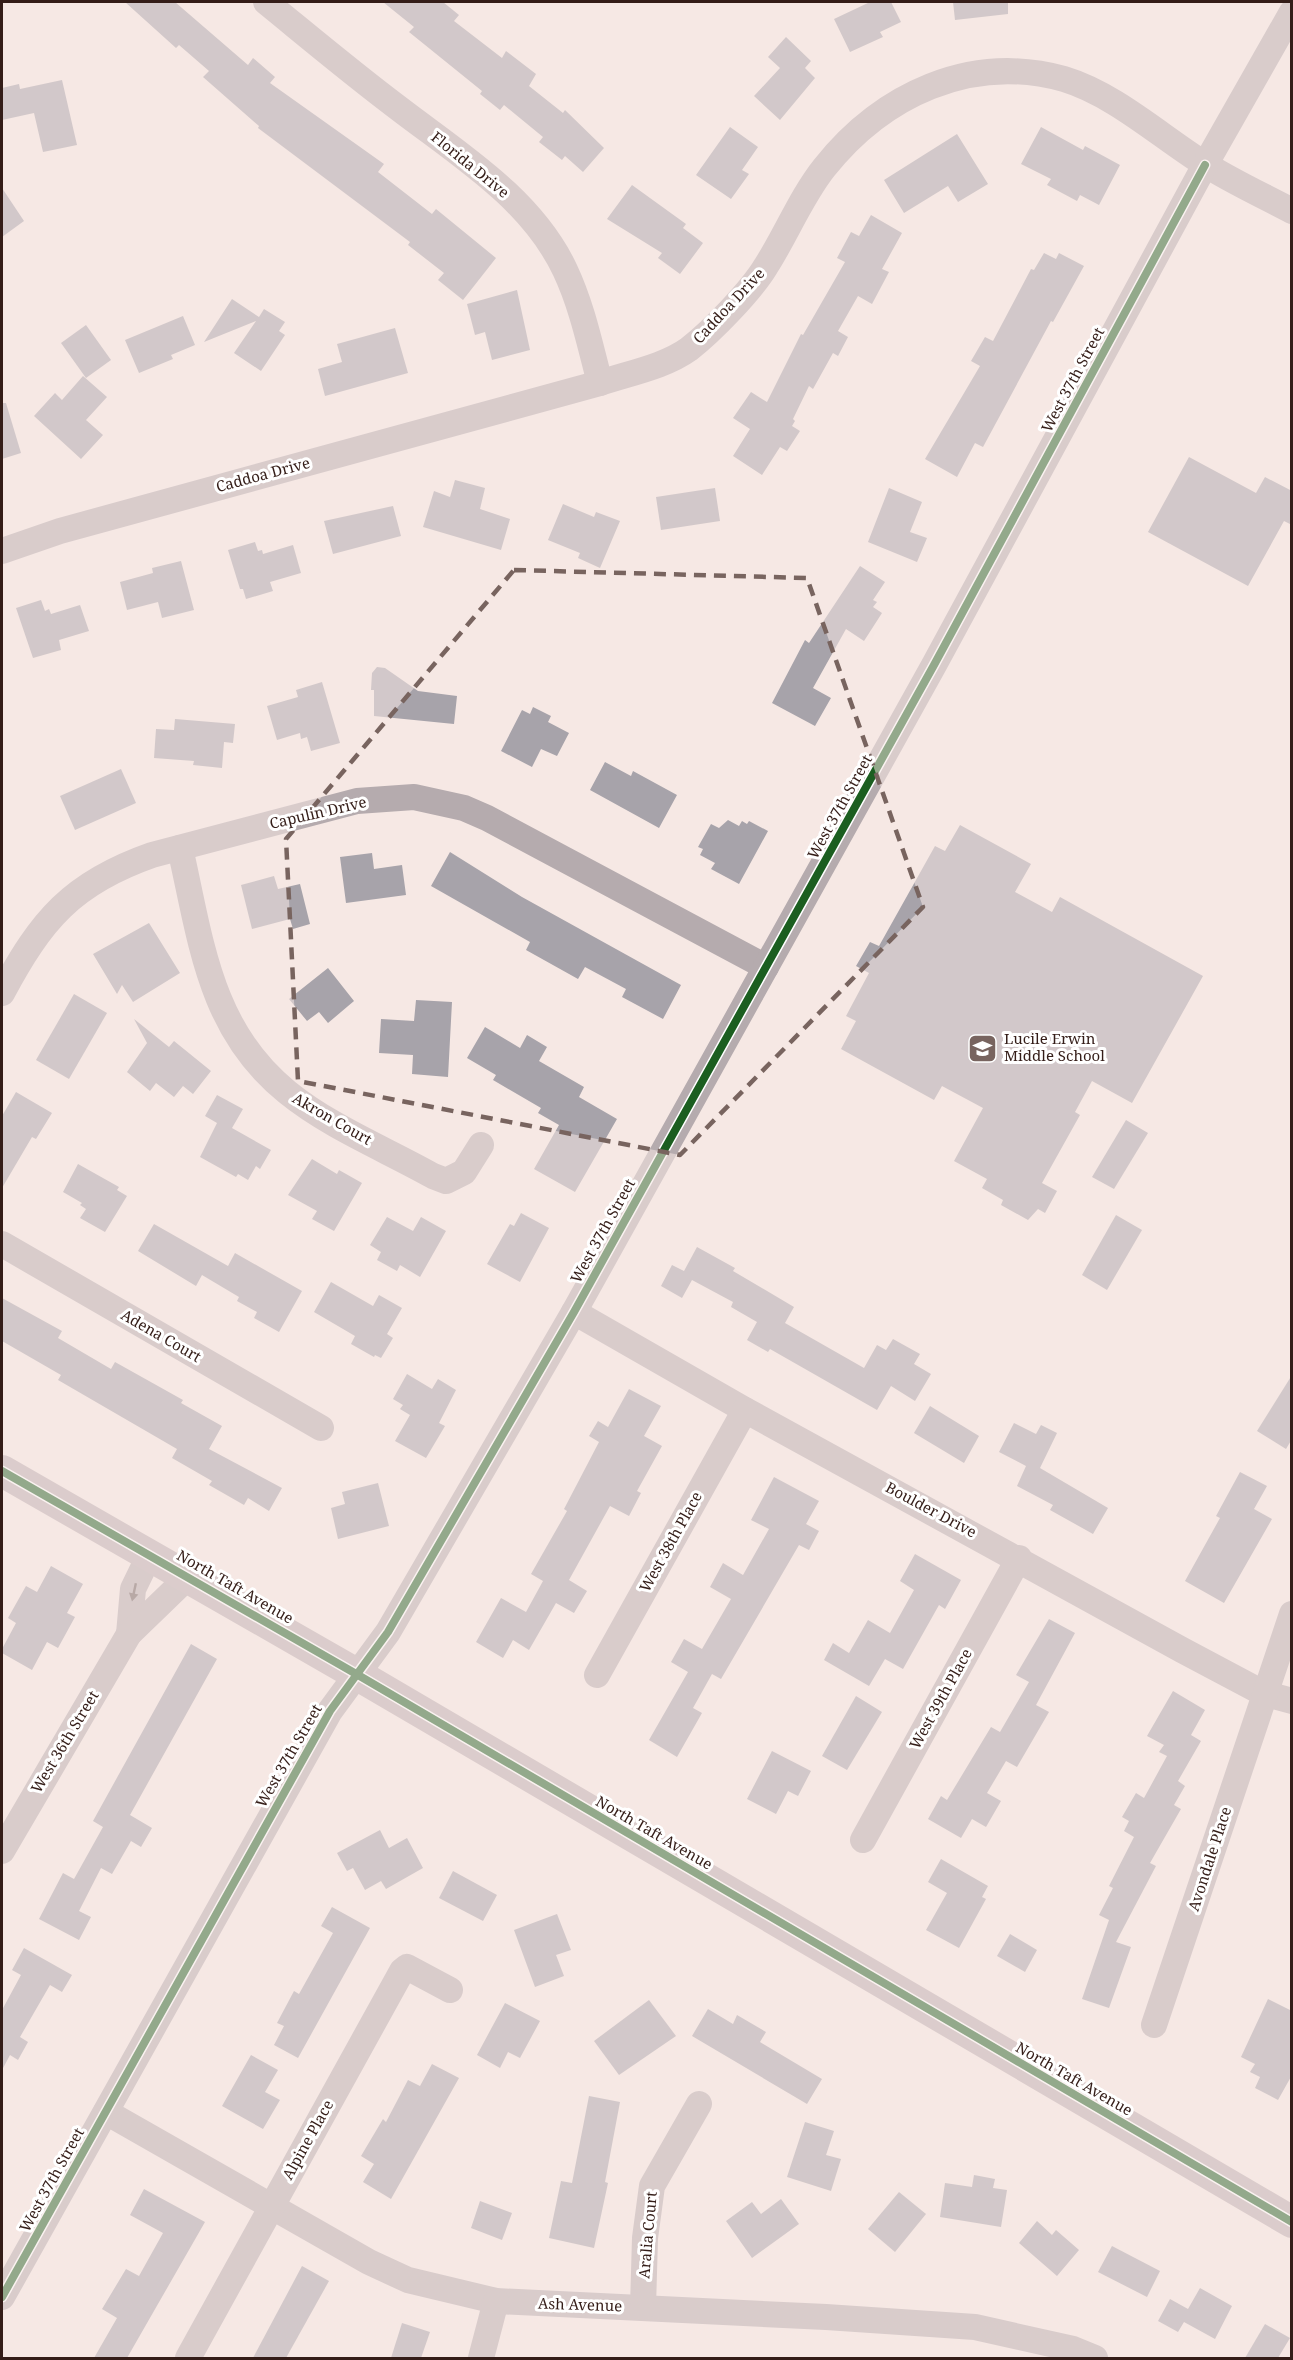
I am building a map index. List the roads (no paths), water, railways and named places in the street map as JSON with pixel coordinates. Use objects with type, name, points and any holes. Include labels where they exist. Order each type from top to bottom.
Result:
[{"type":"main road","name":"North Taft Avenue","points":[[2,1471],[189,1576],[1292,2222]]},
{"type":"street","name":"Florida Drive","points":[[266,2],[395,106],[488,176],[520,207],[565,269],[578,303],[600,383]]},
{"type":"street","name":"West 37th Street","points":[[2,2297],[330,1711],[388,1632],[573,1312],[766,967],[1205,165],[1292,12]]},
{"type":"street","name":"Caddoa Drive","points":[[2,551],[60,531],[600,383],[671,360],[689,348],[721,319],[765,269],[823,169],[868,122],[919,89],[993,71],[1046,75],[1066,80],[1120,106],[1205,165],[1292,211]]},
{"type":"street","name":"Capulin Drive","points":[[2,993],[21,957],[64,902],[120,867],[180,848],[357,801],[414,797],[440,801],[487,818],[766,967]]},
{"type":"street","name":"Akron Court","points":[[180,848],[205,958],[226,1019],[240,1044],[264,1070],[287,1092],[310,1107],[439,1178],[446,1180],[464,1172],[481,1145]]},
{"type":"street","name":"Adena Court","points":[[2,1244],[321,1428]]},
{"type":"street","name":"Boulder Drive","points":[[573,1312],[745,1410],[1263,1692],[1292,1701]]},
{"type":"street","name":"West 38th Place","points":[[597,1675],[745,1410]]},
{"type":"street","name":"West 36th Street","points":[[129,1634],[133,1589],[150,1554]]},
{"type":"street","name":"West 39th Place","points":[[863,1840],[1019,1558]]},
{"type":"street","name":"West 36th Street","points":[[2,1851],[129,1634],[189,1576]]},
{"type":"street","name":"Avondale Place","points":[[1154,2025],[1218,1839],[1263,1692],[1292,1614]]},
{"type":"street","name":"Alpine Place","points":[[188,2358],[402,1971],[408,1967],[414,1969],[450,1990]]},
{"type":"street","name":"Aralia Court","points":[[643,2307],[645,2238],[652,2186],[699,2104]]},
{"type":"street","name":"Ash Avenue","points":[[106,2112],[369,2262],[408,2280],[496,2301],[643,2307],[975,2327],[1073,2349],[1095,2358]]},
{"type":"street","points":[[481,2358],[496,2301]]},
{"type":"place","name":"Lucile Erwin Middle School","points":[[983,1048]]}]
